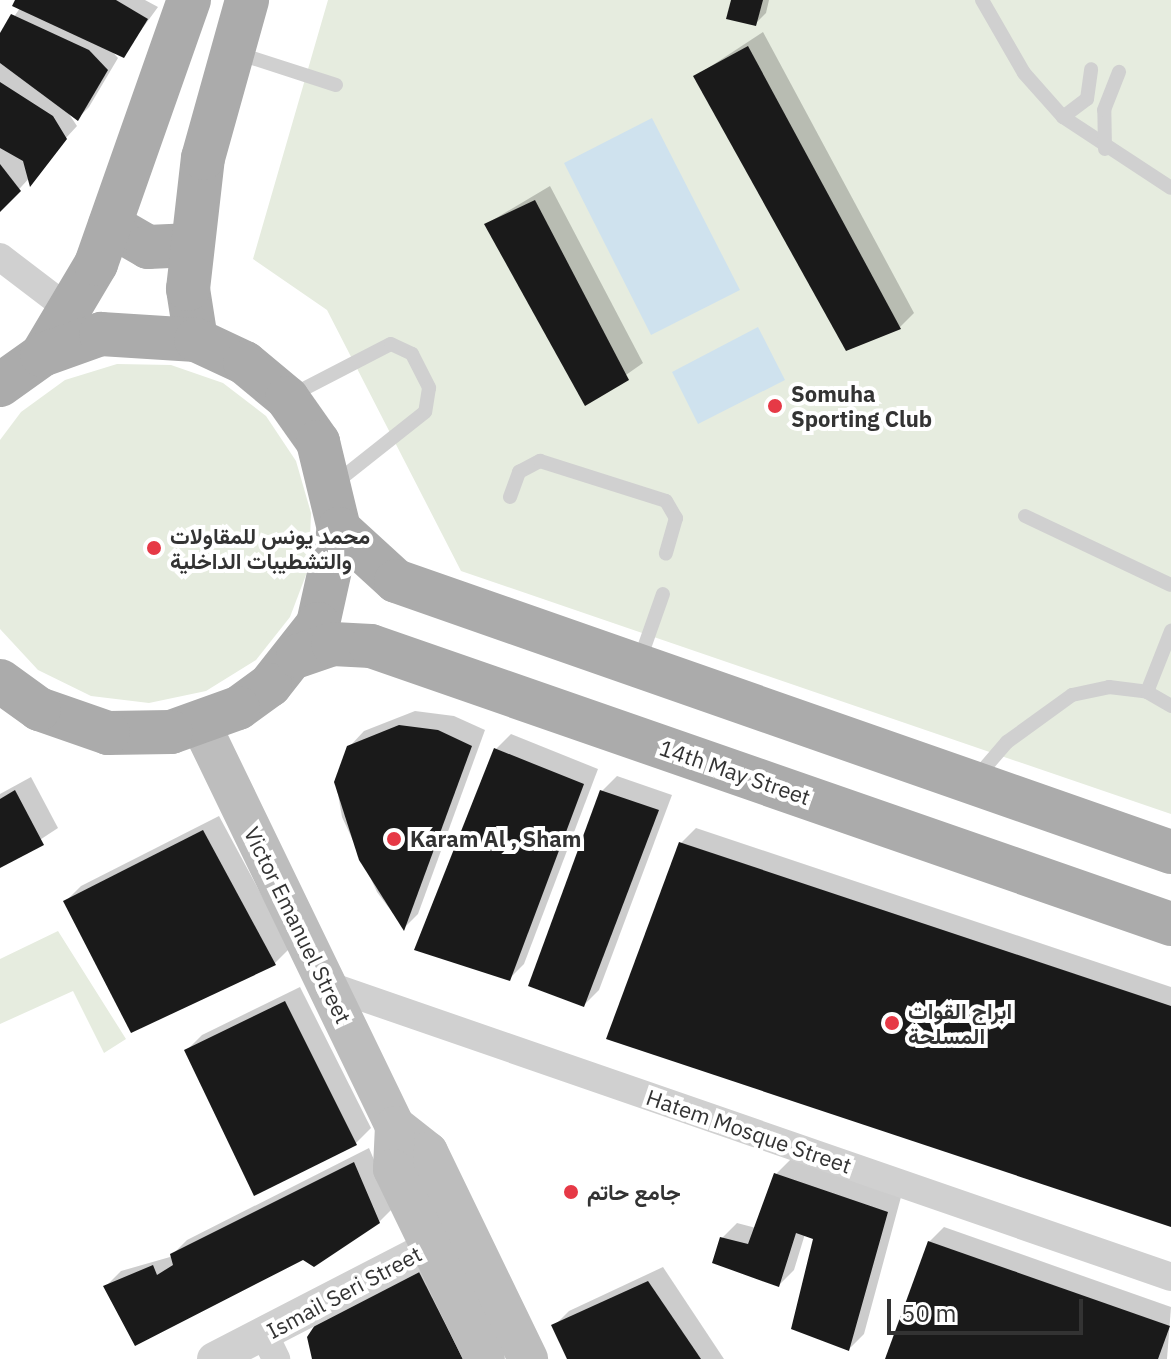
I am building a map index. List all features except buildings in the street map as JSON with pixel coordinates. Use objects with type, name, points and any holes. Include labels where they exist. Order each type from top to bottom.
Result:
[{"type":"main road","points":[[42,355],[71,311],[110,225],[189,0]]},
{"type":"main road","points":[[196,340],[192,245],[203,158],[247,0]]},
{"type":"main road","points":[[110,225],[148,247],[192,245]]},
{"type":"main road","points":[[0,385],[42,355],[124,332],[196,340],[245,363],[287,398],[318,442],[334,485],[339,529],[332,585],[298,656],[248,701],[201,725],[108,733],[39,709],[0,681]]},
{"type":"main road","points":[[339,529],[396,581],[1171,852]]},
{"type":"main road","name":"14th May Street","points":[[298,656],[333,644],[371,646],[1171,924]]},
{"type":"main road","name":"Victor Emanuel Street","points":[[201,725],[395,1126],[428,1152],[528,1359]]},
{"type":"main road","name":"Victor Emanuel Street","points":[[395,1126],[393,1169],[485,1359]]},
{"type":"street","points":[[0,257],[71,311]]},
{"type":"street","name":"Hatem Mosque Street","points":[[327,985],[1171,1277]]},
{"type":"street","name":"Ismail Seri Street","points":[[214,1359],[270,1346],[431,1247]]},
{"type":"lane","points":[[982,0],[1024,73],[1063,117],[1105,149],[1171,188]]},
{"type":"lane","points":[[232,52],[336,85]]},
{"type":"lane","points":[[1063,117],[1087,99],[1091,69]]},
{"type":"lane","points":[[1105,149],[1104,110],[1119,72]]},
{"type":"lane","points":[[287,398],[379,347],[403,346],[412,354],[429,388],[425,412],[334,485]]},
{"type":"lane","points":[[510,497],[519,472],[540,461],[666,501],[676,518],[666,554]]},
{"type":"lane","points":[[1025,516],[1171,585]]},
{"type":"lane","points":[[637,666],[663,594]]},
{"type":"lane","points":[[1147,692],[1171,631]]},
{"type":"lane","points":[[971,784],[1007,742],[1072,695],[1109,687],[1147,692],[1171,706]]},
{"type":"shaded area","name":"Somuha Sporting Club","points":[[328,0],[1171,0],[1171,814],[461,571],[327,310],[253,259]]},
{"type":"shaded area","points":[[117,364],[171,365],[223,383],[266,416],[296,461],[311,513],[309,567],[290,617],[256,660],[206,691],[149,703],[91,696],[38,670],[0,629],[0,440],[21,412],[65,380]]},
{"type":"shaded area","points":[[58,931],[126,1039],[104,1053],[73,991],[0,1024],[0,959]]},
{"type":"water","points":[[652,118],[740,290],[651,335],[564,163]]},
{"type":"water","points":[[758,327],[785,380],[698,424],[672,372]]},
{"type":"place","name":"Somuha Sporting Club","points":[[775,406]]},
{"type":"place","name":"محمد يونس للمقاولات والتشطيبات الداخلية","points":[[154,548]]},
{"type":"place","name":"Karam Al , Sham","points":[[394,839]]},
{"type":"place","name":"ابراج القوات المسلحة","points":[[892,1023]]},
{"type":"place","name":"جامع حاتم","points":[[571,1192]]}]
